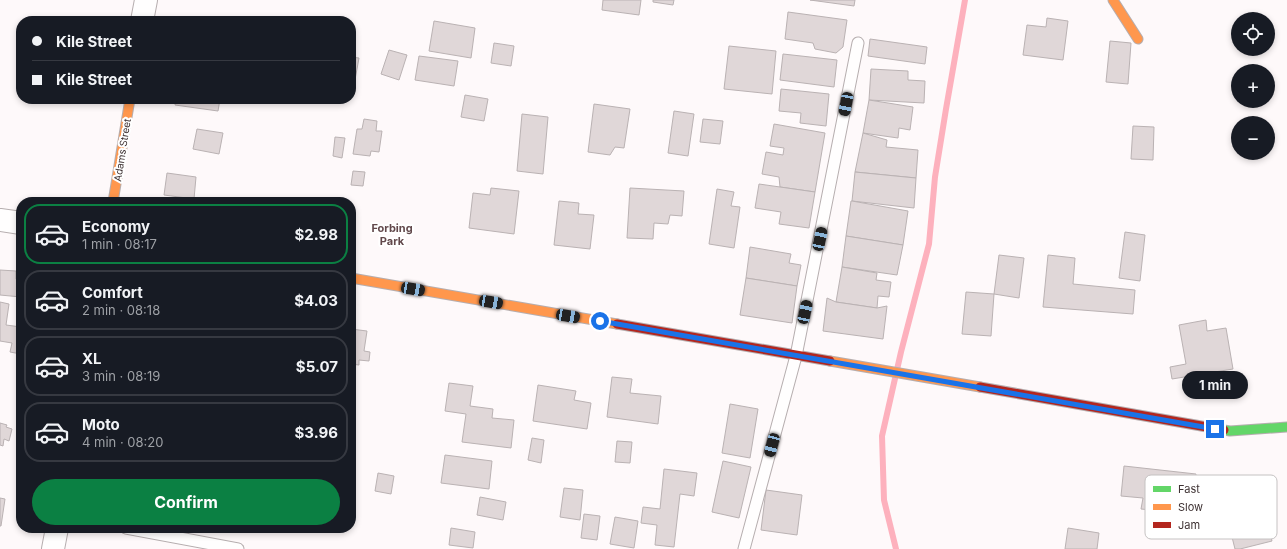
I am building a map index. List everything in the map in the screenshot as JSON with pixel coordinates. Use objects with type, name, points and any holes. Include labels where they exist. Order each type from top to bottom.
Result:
[{"type":"street","points":[[143,16],[146,0]]},
{"type":"street","points":[[1113,0],[1138,39]]},
{"type":"street","name":"Adams Street","points":[[114,197],[129,104]]},
{"type":"street","points":[[0,220],[16,222]]},
{"type":"street","points":[[356,279],[1230,431],[1287,427]]},
{"type":"street","points":[[53,549],[56,533]]},
{"type":"lane","points":[[744,549],[796,356],[858,43]]},
{"type":"lane","points":[[153,533],[238,549]]},
{"type":"building","points":[[603,0],[641,0],[639,15],[602,10]]},
{"type":"building","points":[[653,0],[674,0],[673,5],[653,2]]},
{"type":"building","points":[[810,0],[855,0],[854,6]]},
{"type":"building","points":[[788,12],[847,20],[843,47],[836,53],[815,49],[813,43],[785,39]]},
{"type":"building","points":[[1047,18],[1068,21],[1063,60],[1023,55],[1027,25],[1046,27]]},
{"type":"building","points":[[434,21],[475,28],[471,58],[429,51]]},
{"type":"building","points":[[870,39],[927,47],[925,64],[868,56]]},
{"type":"building","points":[[1110,41],[1131,43],[1128,84],[1106,82]]},
{"type":"building","points":[[494,43],[514,46],[511,66],[491,63]]},
{"type":"building","points":[[729,46],[776,51],[772,94],[724,89]]},
{"type":"building","points":[[389,50],[407,55],[399,80],[381,74]]},
{"type":"building","points":[[783,54],[837,60],[834,87],[780,80]]},
{"type":"building","points":[[419,56],[458,61],[454,86],[415,80]]},
{"type":"building","points":[[356,58],[359,58],[356,74]]},
{"type":"building","points":[[871,69],[908,71],[908,80],[925,81],[924,103],[869,100]]},
{"type":"building","points":[[781,89],[829,94],[826,126],[800,123],[801,113],[779,111]]},
{"type":"building","points":[[465,95],[488,99],[484,121],[461,117]]},
{"type":"building","points":[[869,100],[913,107],[910,130],[899,128],[898,138],[863,133]]},
{"type":"building","points":[[175,104],[219,104],[218,111]]},
{"type":"building","points":[[594,104],[630,109],[624,148],[615,147],[610,155],[588,152]]},
{"type":"building","points":[[674,111],[694,114],[688,156],[668,153]]},
{"type":"building","points":[[522,114],[548,117],[543,174],[517,171]]},
{"type":"building","points":[[364,119],[377,121],[376,131],[382,131],[379,152],[371,151],[370,156],[353,154],[357,129],[362,129]]},
{"type":"building","points":[[703,119],[723,121],[720,144],[700,142]]},
{"type":"building","points":[[774,124],[825,133],[815,192],[780,187],[779,177],[762,174],[766,152],[783,155],[784,148],[770,146]]},
{"type":"building","points":[[1133,126],[1154,127],[1153,160],[1131,159]]},
{"type":"building","points":[[197,129],[223,133],[219,154],[193,149]]},
{"type":"building","points":[[863,133],[887,140],[886,147],[918,150],[916,178],[855,172]]},
{"type":"building","points":[[335,137],[345,138],[342,158],[333,156]]},
{"type":"building","points":[[353,171],[365,172],[363,186],[351,185]]},
{"type":"building","points":[[855,172],[916,178],[914,208],[852,201]]},
{"type":"building","points":[[167,173],[196,177],[194,197],[164,195]]},
{"type":"building","points":[[759,184],[815,192],[809,228],[779,224],[781,212],[755,208]]},
{"type":"building","points":[[491,188],[519,191],[514,234],[469,228],[473,193],[490,195]]},
{"type":"building","points":[[630,188],[684,191],[682,216],[670,215],[668,224],[654,223],[653,239],[627,238]]},
{"type":"building","points":[[717,189],[734,192],[731,206],[740,207],[734,248],[709,244]]},
{"type":"building","points":[[559,201],[579,203],[578,214],[594,215],[590,249],[554,245]]},
{"type":"building","points":[[851,201],[908,211],[903,245],[846,236]]},
{"type":"building","points":[[1125,232],[1145,235],[1140,281],[1119,278]]},
{"type":"building","points":[[846,236],[903,245],[897,275],[842,267]]},
{"type":"building","points":[[750,247],[791,254],[789,263],[801,265],[797,286],[746,278]]},
{"type":"building","points":[[999,255],[1024,258],[1019,298],[994,294]]},
{"type":"building","points":[[1048,255],[1075,258],[1073,284],[1135,290],[1133,314],[1043,307]]},
{"type":"building","points":[[842,267],[877,273],[876,280],[891,282],[889,297],[878,296],[877,308],[836,302]]},
{"type":"building","points":[[0,270],[16,271],[16,297],[0,295]]},
{"type":"building","points":[[746,278],[797,286],[792,323],[740,315]]},
{"type":"building","points":[[966,292],[994,294],[991,336],[962,334]]},
{"type":"building","points":[[827,298],[836,302],[877,308],[887,306],[883,339],[823,331]]},
{"type":"building","points":[[0,302],[9,304],[6,325],[16,326],[16,353],[10,352],[12,343],[0,341]]},
{"type":"building","points":[[1206,320],[1207,331],[1226,328],[1233,369],[1172,379],[1170,367],[1186,364],[1179,325]]},
{"type":"building","points":[[356,330],[367,331],[364,351],[370,352],[369,361],[359,360],[359,365],[356,365]]},
{"type":"building","points":[[612,377],[632,379],[630,393],[661,396],[658,424],[607,417]]},
{"type":"building","points":[[449,383],[473,386],[470,406],[493,409],[492,418],[514,420],[511,448],[462,442],[466,414],[445,411]]},
{"type":"building","points":[[538,385],[576,391],[574,400],[591,403],[587,429],[533,421]]},
{"type":"building","points":[[730,404],[758,409],[750,458],[722,453]]},
{"type":"building","points":[[0,423],[7,425],[6,427],[12,429],[9,441],[4,439],[3,446],[0,445]]},
{"type":"building","points":[[532,438],[544,440],[541,463],[528,460]]},
{"type":"building","points":[[617,441],[632,442],[630,463],[615,462]]},
{"type":"building","points":[[445,455],[492,461],[489,489],[441,483]]},
{"type":"building","points":[[723,461],[751,467],[739,518],[712,512]]},
{"type":"building","points":[[1124,466],[1196,474],[1145,475],[1145,509],[1141,509],[1143,498],[1121,496]]},
{"type":"building","points":[[664,469],[697,473],[694,496],[680,494],[674,547],[655,545],[657,525],[641,523],[643,507],[660,509]]},
{"type":"building","points":[[378,473],[394,476],[391,494],[375,491]]},
{"type":"building","points":[[564,488],[583,490],[580,520],[560,517]]},
{"type":"building","points":[[766,490],[802,495],[797,535],[761,530]]},
{"type":"building","points":[[480,497],[506,502],[503,520],[477,515]]},
{"type":"building","points":[[0,498],[5,499],[1,526],[0,526]]},
{"type":"building","points":[[584,514],[600,516],[597,540],[581,538]]},
{"type":"building","points":[[615,517],[638,521],[634,548],[610,544]]},
{"type":"building","points":[[451,528],[475,532],[473,548],[449,545]]},
{"type":"building","points":[[1068,528],[1099,533],[1097,549],[1065,549]]},
{"type":"building","points":[[1232,539],[1271,539],[1272,541],[1240,549],[1235,549]]},
{"type":"waterway","points":[[896,549],[884,500],[882,436],[901,352],[929,244],[935,177],[965,0]]},
{"type":"traffic: fast","points":[[1224,430],[1230,431],[1287,427]]},
{"type":"traffic: slow","points":[[1113,0],[1138,39]]},
{"type":"traffic: slow","points":[[114,197],[129,104]]},
{"type":"traffic: slow","points":[[356,279],[617,324]]},
{"type":"traffic: slow","points":[[830,361],[980,387]]},
{"type":"traffic: jam","points":[[617,324],[830,361]]},
{"type":"traffic: jam","points":[[980,387],[1224,430]]},
{"type":"district","name":"Forbing Park","points":[[392,234]]},
{"type":"route","points":[[600,321],[1215,429]]}]
